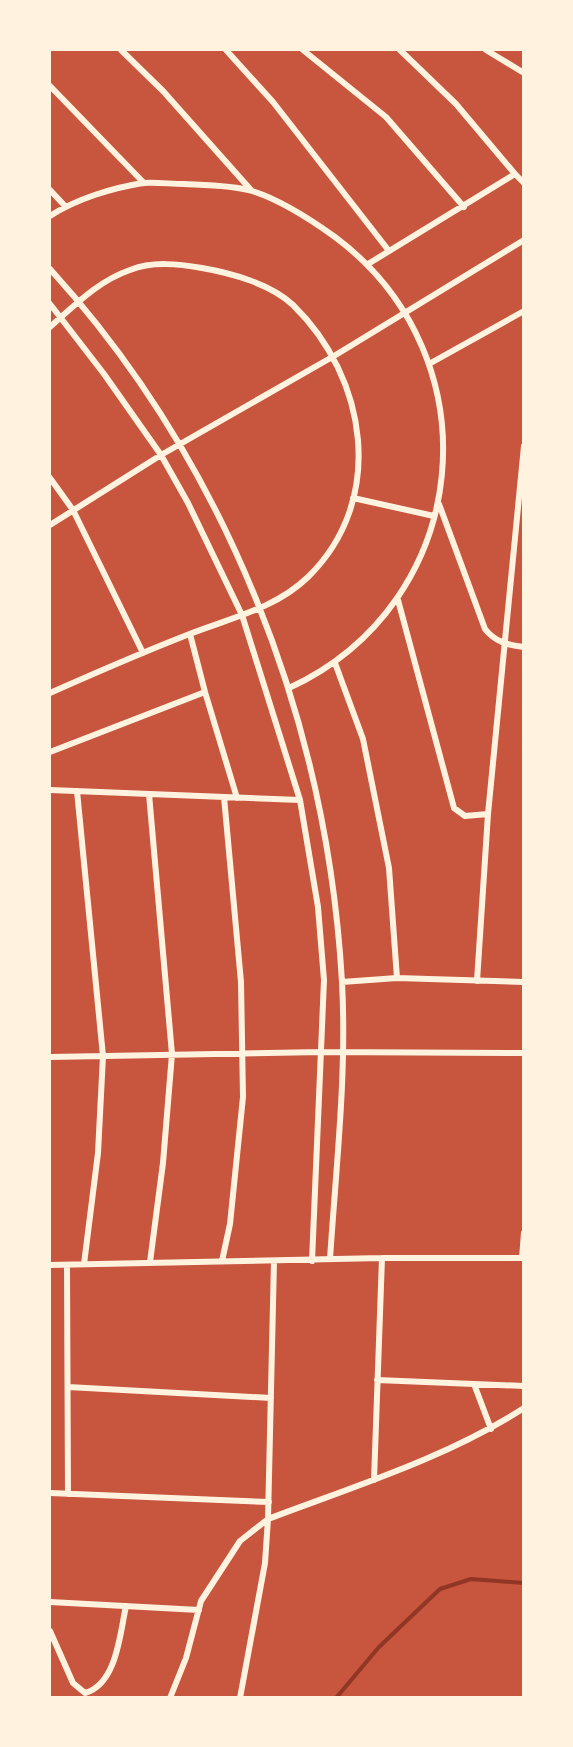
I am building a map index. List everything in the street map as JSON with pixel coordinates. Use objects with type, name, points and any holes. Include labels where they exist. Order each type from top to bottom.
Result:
[{"type":"street","points":[[121,50],[163,91],[251,191],[315,223],[368,264],[404,312],[418,336],[429,364],[442,415],[444,459],[439,504],[435,516],[398,600],[366,636],[335,663],[289,688]]},
{"type":"street","points":[[226,50],[273,102],[389,251]]},
{"type":"street","points":[[303,50],[386,117],[464,207]]},
{"type":"street","points":[[400,50],[456,104],[524,183]]},
{"type":"street","points":[[486,50],[524,73]]},
{"type":"street","points":[[50,86],[144,183]]},
{"type":"street","points":[[368,264],[515,174]]},
{"type":"street","points":[[50,216],[64,206],[144,183],[251,191]]},
{"type":"street","points":[[50,190],[64,206]]},
{"type":"street","points":[[50,525],[180,443],[334,356],[524,240]]},
{"type":"street","points":[[50,327],[100,283],[132,269],[166,264],[232,273],[256,283],[292,304],[334,356],[346,381],[357,423],[358,463],[353,498],[345,526],[324,559],[308,578],[278,601],[190,634],[50,693]]},
{"type":"street","points":[[50,269],[79,301],[171,427],[226,532],[260,608],[289,688],[317,793],[326,845],[342,982],[343,1052],[330,1259]]},
{"type":"street","points":[[50,304],[161,455],[242,615],[300,800],[318,907],[324,980],[312,1261]]},
{"type":"street","points":[[429,364],[524,311]]},
{"type":"street","points":[[477,981],[488,814],[524,446]]},
{"type":"street","points":[[50,478],[73,510],[143,653]]},
{"type":"street","points":[[353,498],[435,516]]},
{"type":"street","points":[[439,504],[485,629],[494,639],[506,645],[524,647]]},
{"type":"street","points":[[398,600],[454,808],[465,816],[488,814]]},
{"type":"street","points":[[190,634],[237,798]]},
{"type":"street","points":[[335,663],[363,739],[387,856],[397,978]]},
{"type":"street","points":[[50,752],[205,692]]},
{"type":"street","points":[[50,790],[300,800]]},
{"type":"street","points":[[77,791],[103,1056],[98,1153],[84,1264]]},
{"type":"street","points":[[149,794],[172,1054],[163,1163],[150,1262]]},
{"type":"street","points":[[222,1261],[230,1224],[243,1097],[242,982],[224,797]]},
{"type":"street","points":[[342,982],[397,978],[524,982]]},
{"type":"street","points":[[50,1057],[322,1052],[524,1053]]},
{"type":"street","points":[[50,1265],[382,1258],[523,1258],[524,1233]]},
{"type":"street","points":[[374,1480],[382,1258]]},
{"type":"street","points":[[240,1698],[265,1563],[274,1261]]},
{"type":"street","points":[[67,1265],[68,1494]]},
{"type":"street","points":[[377,1380],[524,1386]]},
{"type":"street","points":[[474,1384],[491,1429]]},
{"type":"street","points":[[68,1387],[271,1398]]},
{"type":"street","points":[[170,1698],[186,1658],[201,1601],[240,1541],[268,1519],[374,1480],[491,1429],[524,1408]]},
{"type":"street","points":[[50,1493],[268,1502]]},
{"type":"street","points":[[50,1602],[199,1610]]},
{"type":"street","points":[[50,1631],[72,1683],[85,1693],[96,1690],[111,1668],[126,1606]]},
{"type":"waterway","points":[[336,1698],[379,1647],[440,1589],[471,1579],[524,1583]]}]
